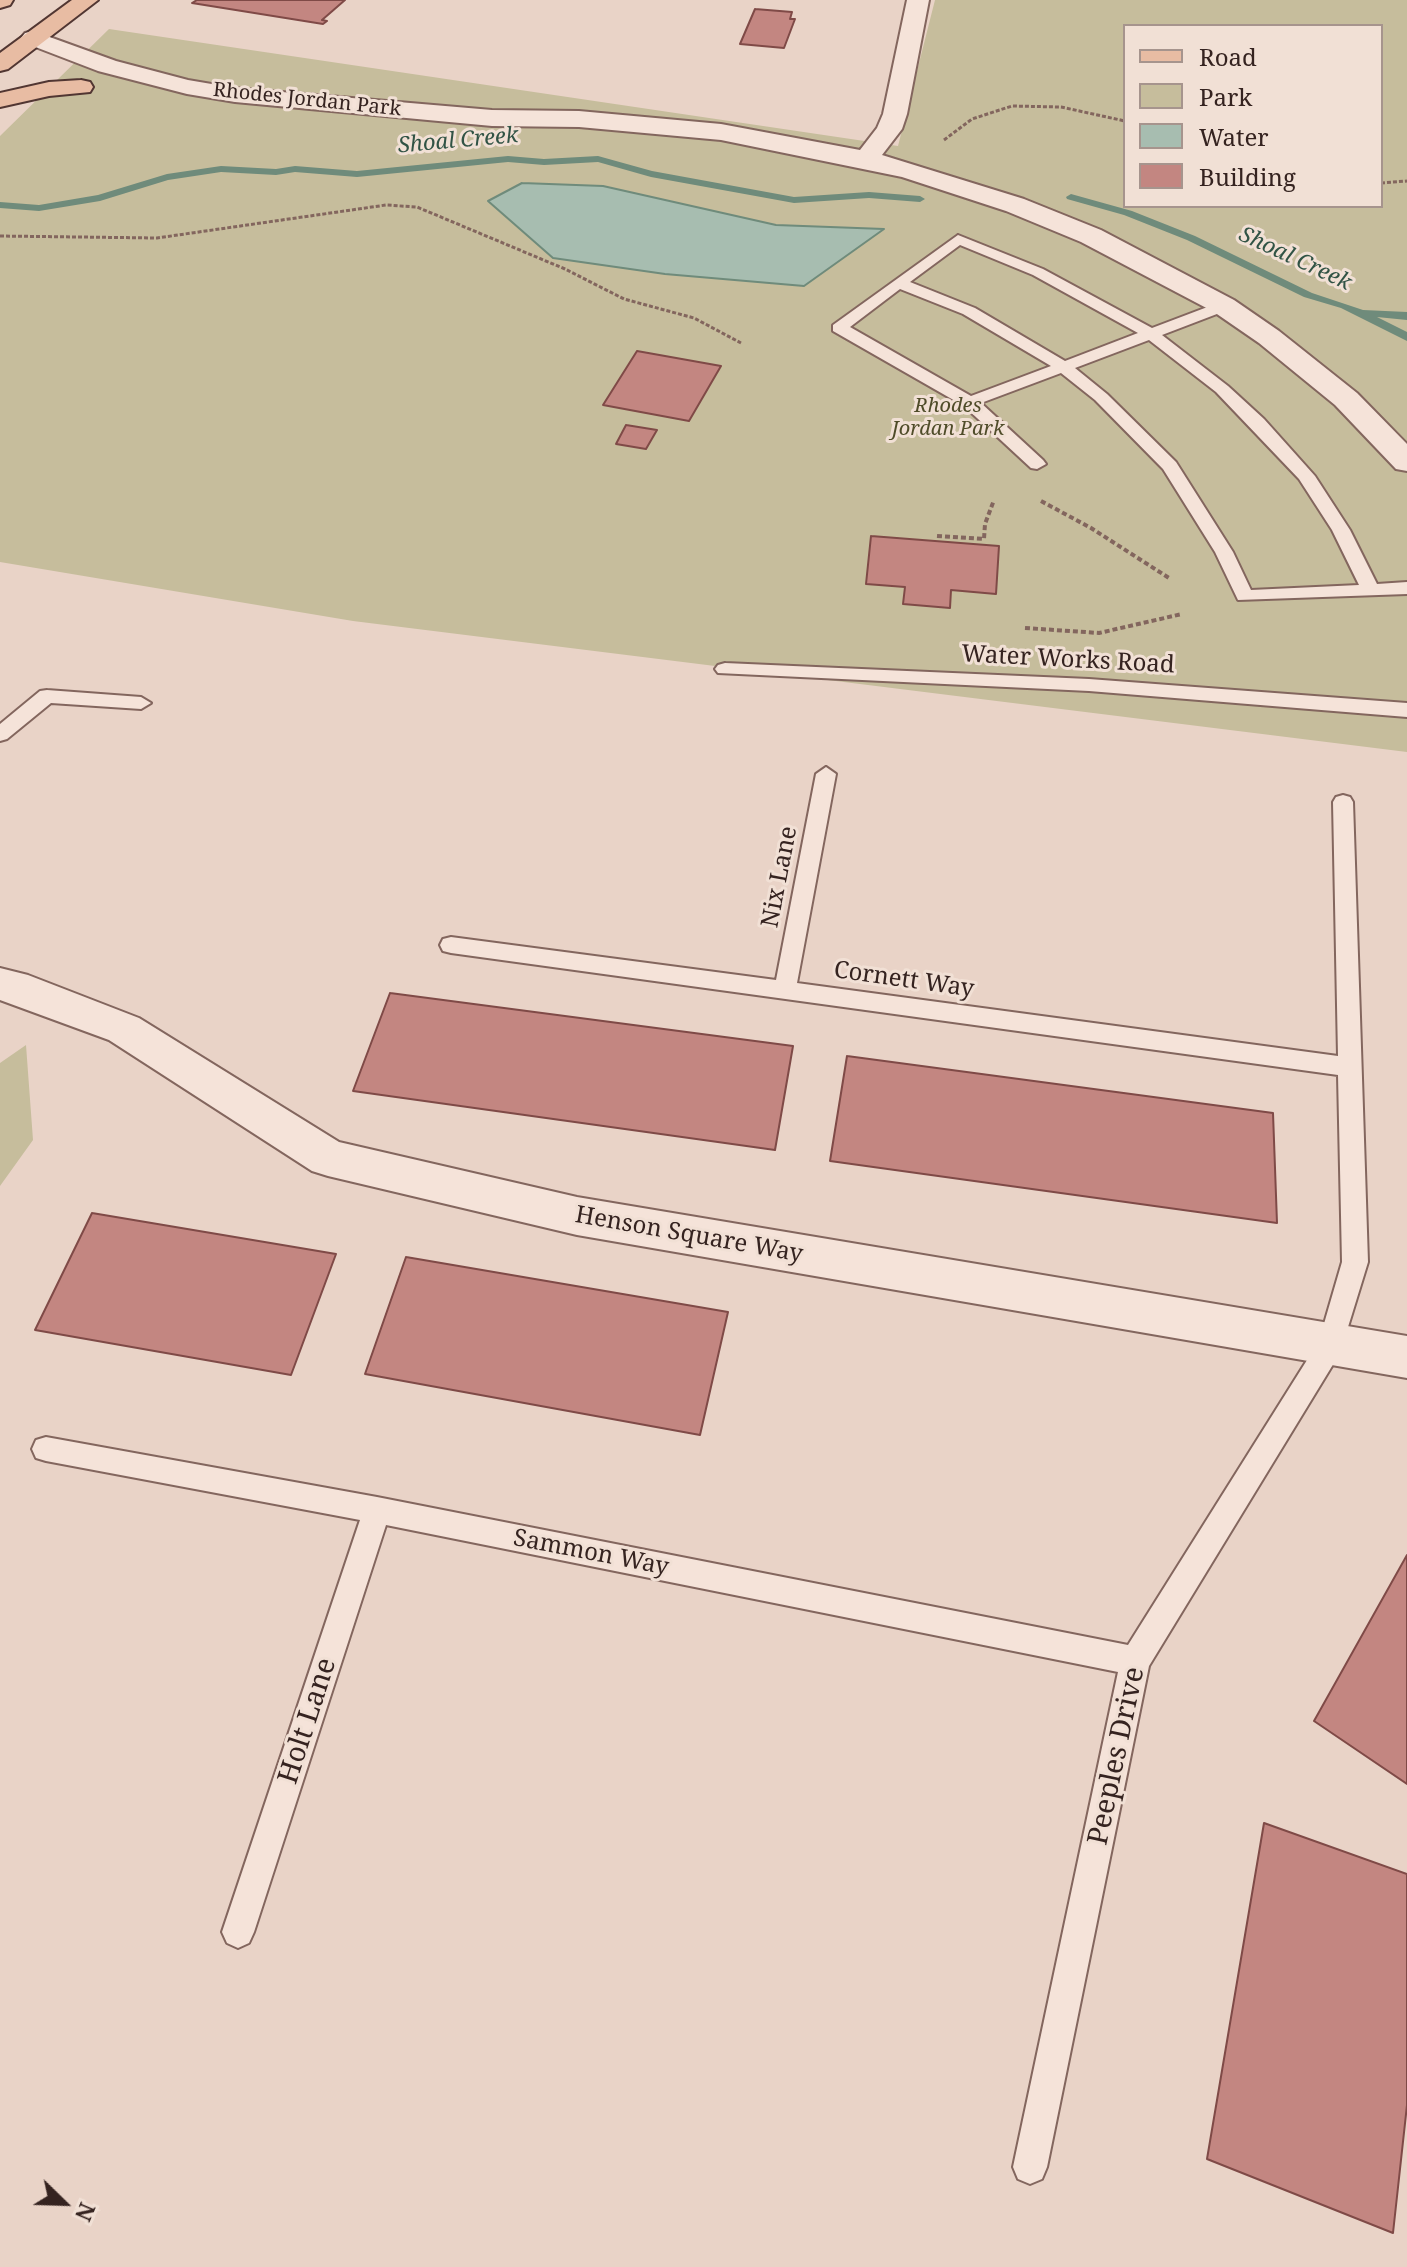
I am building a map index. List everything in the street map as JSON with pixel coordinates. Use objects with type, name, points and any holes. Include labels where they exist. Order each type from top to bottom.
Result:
[{"type":"main road","points":[[2,60],[87,0]]},
{"type":"main road","points":[[9,26],[33,38]]},
{"type":"main road","points":[[0,100],[49,89],[81,87]]},
{"type":"street","points":[[866,159],[889,129],[895,114],[918,0]]},
{"type":"street","name":"Rhodes Jordan Park","points":[[33,38],[107,66],[203,90],[276,101],[492,118],[579,119],[658,125],[762,139],[866,159],[1015,205],[1091,236],[1158,269],[1224,306],[1269,337],[1346,399],[1407,462]]},
{"type":"street","points":[[2,60],[110,94]]},
{"type":"street","name":"Rhodes Jordan Park","points":[[168,107],[263,121],[355,128],[492,118]]},
{"type":"street","name":"Henson Square Way","points":[[7,985],[124,1029],[328,1158],[577,1216],[1407,1357]]},
{"type":"lane","points":[[1037,464],[970,402],[839,328],[958,239],[1038,272],[1150,333],[1222,389],[1258,423],[1306,476],[1341,530],[1371,590]]},
{"type":"lane","points":[[900,284],[969,311],[1062,366],[1111,406],[1170,466],[1224,552],[1245,596],[1407,588]]},
{"type":"lane","points":[[970,402],[1224,306]]},
{"type":"lane","name":"Water Works Road","points":[[725,669],[1089,685],[1407,710]]},
{"type":"lane","points":[[0,734],[47,696],[141,703]]},
{"type":"lane","name":"Nix Lane","points":[[785,990],[826,774]]},
{"type":"lane","name":"Peeples Drive","points":[[1030,2167],[1135,1661],[1331,1345],[1355,1262],[1343,802]]},
{"type":"lane","name":"Cornett Way","points":[[451,945],[1350,1067]]},
{"type":"lane","name":"Sammon Way","points":[[46,1449],[377,1510],[1135,1661]]},
{"type":"lane","name":"Holt Lane","points":[[238,1932],[377,1510]]},
{"type":"path","points":[[937,147],[972,119],[1012,106],[1061,107],[1123,121]]},
{"type":"path","points":[[1383,183],[1407,181]]},
{"type":"path","points":[[0,236],[140,239],[386,205],[417,207],[555,265],[624,299],[694,318],[741,343]]},
{"type":"path","points":[[937,536],[984,539],[985,524],[994,500]]},
{"type":"path","points":[[1038,500],[1091,528],[1169,578]]},
{"type":"path","points":[[1025,628],[1086,634],[1182,614]]},
{"type":"green space","name":"Rhodes Jordan Park","points":[[935,0],[1407,0],[1407,752],[353,621],[0,562],[0,136],[109,29],[898,146]]},
{"type":"green space","points":[[26,1045],[33,1140],[0,1186],[0,1063]]},
{"type":"water","points":[[522,183],[603,186],[776,225],[884,229],[804,286],[665,274],[553,258],[488,201]]},
{"type":"building","points":[[197,0],[345,0],[322,20],[327,21],[323,24],[192,3]]},
{"type":"building","points":[[755,9],[792,12],[790,19],[795,19],[784,48],[740,44]]},
{"type":"building","points":[[637,351],[721,366],[689,421],[603,405]]},
{"type":"building","points":[[626,425],[657,430],[646,449],[616,444]]},
{"type":"building","points":[[871,536],[999,546],[996,594],[951,590],[950,608],[903,604],[905,587],[866,584]]},
{"type":"building","points":[[390,993],[793,1046],[775,1150],[353,1091]]},
{"type":"building","points":[[847,1056],[1273,1113],[1277,1223],[830,1161]]},
{"type":"building","points":[[92,1213],[336,1254],[291,1375],[35,1330]]},
{"type":"building","points":[[406,1257],[728,1312],[700,1435],[365,1374]]},
{"type":"building","points":[[1407,1555],[1407,1784],[1314,1721]]},
{"type":"building","points":[[1264,1823],[1407,1874],[1407,2105],[1393,2233],[1207,2159]]},
{"type":"waterway","name":"Shoal Creek","points":[[0,205],[39,208],[100,198],[167,177],[221,169],[276,172],[295,169],[357,174],[508,159],[544,162],[598,159],[651,174],[794,200],[869,195],[920,199]]},
{"type":"waterway","name":"Shoal Creek","points":[[1071,197],[1128,213],[1191,238],[1308,295],[1345,306],[1407,337]]},
{"type":"waterway","points":[[1366,313],[1407,316]]}]
